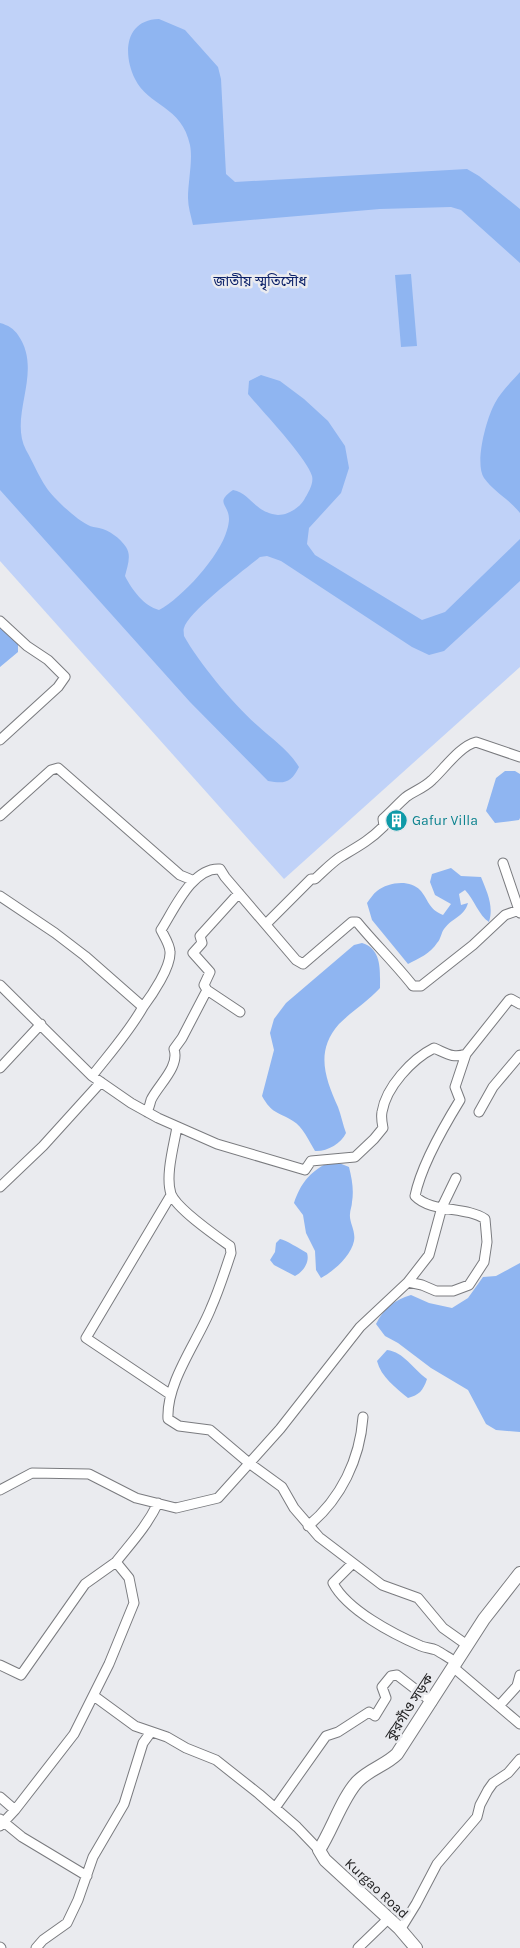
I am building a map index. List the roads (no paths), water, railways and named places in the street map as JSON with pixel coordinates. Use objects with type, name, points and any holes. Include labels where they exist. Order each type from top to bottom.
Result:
[{"type":"street","points":[[0,621],[27,646],[48,660],[65,676],[58,687],[0,740]]},
{"type":"street","points":[[266,924],[311,879],[315,879],[342,856],[352,852],[375,835],[384,826],[383,819],[390,812],[408,796],[420,790],[432,780],[471,743],[476,742],[520,757]]},
{"type":"street","points":[[0,816],[50,770],[58,768],[102,809],[180,875],[192,880]]},
{"type":"street","points":[[92,1076],[134,1023],[152,996],[170,961],[170,950],[161,930],[192,880],[212,868],[220,869],[296,960],[303,964],[352,922],[357,922],[396,964],[413,986],[421,986],[472,945],[505,915],[520,911],[503,863]]},
{"type":"street","points":[[239,893],[200,936],[202,943],[193,953],[210,972],[204,985],[207,990],[240,1012]]},
{"type":"street","points":[[0,896],[70,944],[143,1007]]},
{"type":"street","points":[[0,984],[92,1076],[148,1112],[216,1144],[306,1170],[311,1161],[355,1156],[374,1139],[383,1128],[382,1113],[392,1086],[423,1053],[434,1048],[451,1056],[459,1057],[466,1054]]},
{"type":"street","points":[[148,1112],[151,1099],[170,1070],[175,1054],[174,1049],[182,1038],[207,990]]},
{"type":"street","points":[[408,1282],[422,1284],[436,1291],[453,1291],[469,1285],[484,1262],[487,1242],[485,1219],[476,1213],[420,1201],[415,1196],[417,1184],[460,1100],[455,1087],[466,1054],[509,1000],[511,999],[520,1004]]},
{"type":"street","points":[[0,1068],[41,1024]]},
{"type":"street","points":[[479,1112],[493,1087],[520,1055]]},
{"type":"street","points":[[0,1187],[43,1146],[101,1082]]},
{"type":"street","points":[[177,1127],[170,1182],[172,1195],[184,1210],[230,1246],[231,1253],[211,1309],[178,1377],[168,1407],[168,1418],[179,1426],[210,1430],[249,1463],[282,1487],[294,1508],[319,1537],[382,1585],[418,1598],[442,1628],[467,1645]]},
{"type":"street","points":[[0,1490],[32,1473],[89,1474],[136,1498],[176,1508],[218,1498],[280,1429],[360,1327],[408,1282],[429,1255],[442,1207],[456,1178]]},
{"type":"street","points":[[172,1195],[86,1338],[172,1396]]},
{"type":"street","points":[[308,1526],[332,1504],[342,1486],[359,1451],[363,1417]]},
{"type":"street","points":[[0,1666],[21,1675],[85,1584],[116,1562],[140,1534],[152,1517],[158,1504]]},
{"type":"street","points":[[87,1876],[1,1823],[15,1810],[74,1734],[94,1696],[134,1603],[129,1578],[116,1562]]},
{"type":"street","points":[[353,1563],[333,1583],[339,1595],[351,1606],[382,1626],[421,1646],[434,1649],[520,1724]]},
{"type":"street","name":"কুরগাঁও সড়ক","points":[[319,1850],[357,1782],[367,1773],[392,1760],[397,1754],[484,1619],[520,1573]]},
{"type":"street","points":[[276,1808],[326,1736],[338,1732],[369,1712],[375,1716],[386,1698],[382,1687],[391,1676],[397,1675],[432,1702]]},
{"type":"street","points":[[499,1706],[517,1686],[520,1675]]},
{"type":"street","points":[[94,1696],[135,1726],[216,1760],[231,1770],[276,1808],[319,1850]]},
{"type":"street","points":[[36,1948],[43,1940],[67,1922],[93,1857],[124,1804],[143,1743],[151,1732]]},
{"type":"street","points":[[400,1930],[437,1864],[477,1817],[488,1790],[493,1783],[508,1773],[520,1759]]},
{"type":"street","points":[[0,1797],[15,1810]]},
{"type":"street","name":"Kurgao Road","points":[[319,1850],[325,1860],[400,1930],[416,1948]]},
{"type":"street","points":[[358,1948],[388,1919]]},
{"type":"place","name":"Gafur Villa","points":[[396,820]]},
{"type":"park label","name":"জাতীয় স্মৃতিসৌধ","points":[[260,281]]}]
